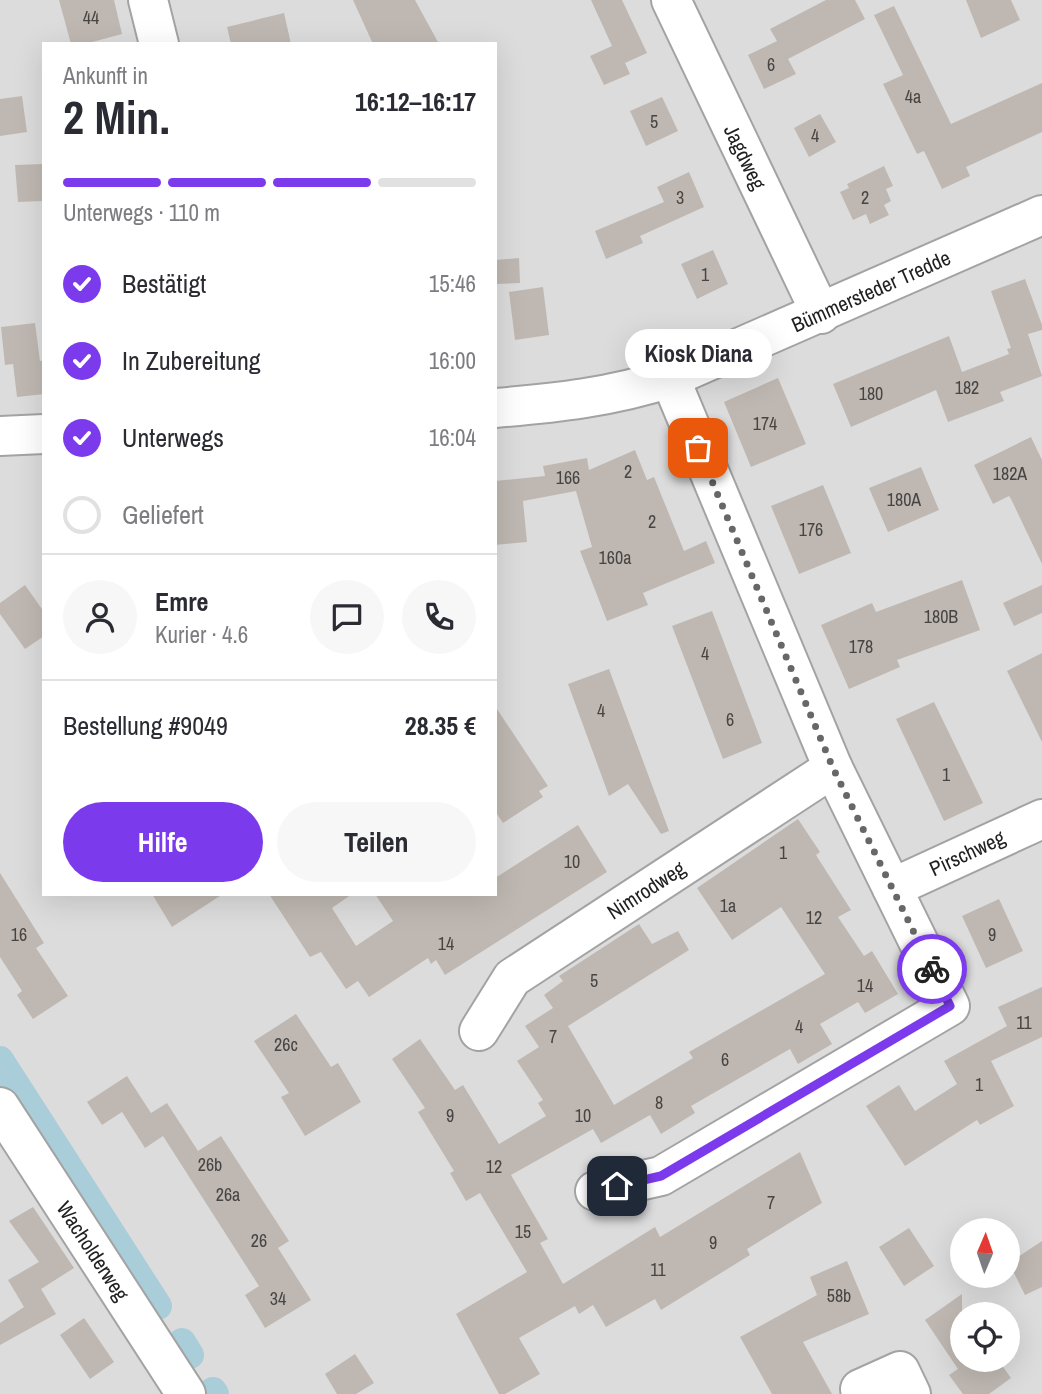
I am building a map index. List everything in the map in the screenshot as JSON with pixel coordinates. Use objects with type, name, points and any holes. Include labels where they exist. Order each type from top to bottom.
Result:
[{"type":"street","points":[[148,0],[158,42]]},
{"type":"street","name":"Jagdweg","points":[[671,0],[821,314]]},
{"type":"street","name":"Bümmersteder Tredde","points":[[497,408],[580,401],[625,392],[670,378],[1042,215]]},
{"type":"street","points":[[595,1191],[661,1176],[950,1006],[833,768],[670,378]]},
{"type":"street","points":[[0,436],[42,434]]},
{"type":"street","name":"Nimrodweg","points":[[479,1031],[512,978],[833,768]]},
{"type":"street","name":"Pirschweg","points":[[892,888],[1042,819]]},
{"type":"street","name":"Wacholderweg","points":[[0,1107],[186,1394]]},
{"type":"street","points":[[863,1394],[860,1390],[900,1371],[911,1394]]},
{"type":"shaded area","points":[[0,0],[1042,0],[1042,1394],[0,1394]]},
{"type":"building","points":[[59,0],[114,0],[122,34],[92,42],[70,42]]},
{"type":"building","points":[[353,0],[415,0],[438,42],[372,42]]},
{"type":"building","points":[[591,0],[622,0],[647,53],[625,63],[630,74],[604,85],[590,56],[612,46]]},
{"type":"building","points":[[826,0],[855,0],[865,19],[788,59],[796,74],[764,89],[748,55],[777,41],[770,29]]},
{"type":"building","points":[[966,0],[1011,0],[1020,20],[981,38]]},
{"type":"building","points":[[894,6],[951,124],[1042,83],[1042,132],[966,167],[970,176],[942,189],[924,151],[917,154],[883,84],[903,75],[874,15]]},
{"type":"building","points":[[284,13],[291,42],[231,42],[227,27]]},
{"type":"building","points":[[22,96],[27,132],[0,136],[0,99]]},
{"type":"building","points":[[662,97],[678,131],[646,146],[630,111]]},
{"type":"building","points":[[820,114],[836,142],[809,157],[794,128]]},
{"type":"building","points":[[42,164],[42,201],[18,202],[15,165]]},
{"type":"building","points":[[884,166],[893,186],[886,189],[891,201],[884,205],[889,215],[870,224],[866,214],[853,220],[840,192],[849,188],[847,184]]},
{"type":"building","points":[[689,172],[704,207],[640,236],[643,243],[606,259],[595,231],[664,202],[657,187]]},
{"type":"building","points":[[713,250],[728,284],[697,299],[681,264]]},
{"type":"building","points":[[519,258],[520,283],[497,284],[497,260]]},
{"type":"building","points":[[1025,279],[1042,325],[1042,330],[1028,334],[1042,376],[1000,392],[1004,401],[948,422],[936,390],[851,427],[833,384],[949,336],[962,372],[1009,354],[1007,349],[1011,348],[991,291]]},
{"type":"building","points":[[543,287],[549,335],[515,340],[509,292]]},
{"type":"building","points":[[35,323],[42,360],[42,394],[17,397],[13,364],[5,365],[1,327]]},
{"type":"building","points":[[778,378],[806,444],[751,467],[724,402]]},
{"type":"building","points":[[1031,437],[1042,460],[1042,564],[1009,496],[993,504],[974,465]]},
{"type":"building","points":[[635,450],[647,480],[654,477],[684,551],[706,541],[715,563],[643,593],[648,605],[607,621],[580,551],[592,547],[576,491],[523,501],[527,542],[497,545],[497,481],[545,476],[543,466],[587,458],[589,470]]},
{"type":"building","points":[[921,467],[939,510],[888,532],[869,488]]},
{"type":"building","points":[[823,485],[851,553],[799,574],[771,506]]},
{"type":"building","points":[[962,580],[980,630],[897,660],[900,667],[849,689],[821,625],[872,603],[876,612]]},
{"type":"building","points":[[25,585],[42,609],[42,637],[25,649],[0,614],[0,603]]},
{"type":"building","points":[[1042,585],[1042,613],[1014,626],[1003,603]]},
{"type":"building","points":[[712,611],[762,743],[723,759],[672,626]]},
{"type":"building","points":[[1042,653],[1042,742],[1007,671]]},
{"type":"building","points":[[609,669],[669,831],[661,834],[628,784],[609,796],[568,684]]},
{"type":"building","points":[[934,702],[983,803],[944,821],[896,719]]},
{"type":"building","points":[[497,709],[548,786],[539,791],[543,797],[503,823],[497,814]]},
{"type":"building","points":[[798,819],[820,852],[816,855],[851,910],[838,917],[864,956],[872,951],[898,994],[865,1013],[858,1002],[820,1024],[832,1044],[798,1064],[790,1049],[691,1106],[695,1113],[661,1134],[650,1115],[601,1143],[593,1129],[511,1175],[548,1239],[540,1243],[563,1284],[655,1227],[660,1237],[800,1152],[822,1203],[747,1249],[750,1255],[661,1310],[655,1299],[606,1327],[593,1305],[579,1314],[575,1306],[519,1338],[540,1374],[505,1394],[499,1394],[456,1314],[527,1272],[480,1193],[466,1201],[450,1173],[454,1171],[418,1112],[425,1108],[392,1059],[420,1039],[455,1090],[463,1085],[499,1144],[546,1116],[538,1103],[543,1100],[517,1061],[539,1047],[525,1026],[553,1008],[544,995],[563,981],[559,976],[639,924],[652,944],[678,931],[689,950],[568,1026],[614,1105],[693,1058],[689,1052],[825,974],[781,907],[732,940],[697,888]]},
{"type":"building","points":[[578,825],[607,872],[445,975],[436,960],[431,964],[428,958],[369,997],[358,981],[346,989],[321,952],[310,957],[270,896],[349,896],[332,908],[356,946],[393,921],[376,896],[497,896],[497,877]]},
{"type":"building","points":[[0,873],[44,943],[36,948],[68,996],[33,1019],[17,995],[22,991],[0,957]]},
{"type":"building","points":[[153,896],[220,896],[172,927]]},
{"type":"building","points":[[999,899],[1023,951],[986,968],[962,916]]},
{"type":"building","points":[[1042,987],[1042,1037],[991,1061],[1014,1106],[980,1125],[977,1120],[905,1166],[866,1106],[899,1085],[915,1111],[957,1084],[944,1061],[1007,1026],[998,1007]]},
{"type":"building","points":[[296,1014],[331,1067],[338,1063],[361,1102],[305,1136],[281,1097],[289,1093],[254,1041]]},
{"type":"building","points":[[127,1076],[151,1113],[167,1103],[198,1151],[221,1136],[289,1241],[278,1248],[311,1300],[265,1328],[245,1295],[259,1286],[163,1136],[145,1148],[122,1112],[102,1125],[87,1102]]},
{"type":"building","points":[[33,1207],[74,1268],[41,1289],[56,1314],[0,1345],[0,1323],[24,1307],[8,1280],[39,1262],[9,1221]]},
{"type":"building","points":[[909,1228],[934,1266],[904,1286],[879,1247]]},
{"type":"building","points":[[1042,1241],[1042,1287],[1025,1295],[1020,1285],[1020,1256]]},
{"type":"building","points":[[847,1261],[869,1314],[803,1342],[832,1394],[772,1394],[740,1337],[817,1295],[810,1277]]},
{"type":"building","points":[[962,1294],[962,1302],[951,1302]]},
{"type":"building","points":[[950,1302],[950,1357],[925,1320]]},
{"type":"building","points":[[84,1318],[114,1362],[90,1379],[60,1335]]},
{"type":"building","points":[[355,1354],[374,1383],[356,1394],[337,1394],[325,1374]]},
{"type":"building","points":[[954,1372],[1007,1372],[1011,1378],[989,1394],[963,1394],[949,1375]]},
{"type":"waterway","points":[[0,1060],[158,1306]]},
{"type":"waterway","points":[[182,1342],[190,1355]]},
{"type":"way so far","points":[[698,448],[833,768],[932,969]]},
{"type":"place","name":"Kiosk Diana","points":[[698,448]]},
{"type":"route","points":[[617,1186],[661,1176],[950,1006],[932,969]]}]
